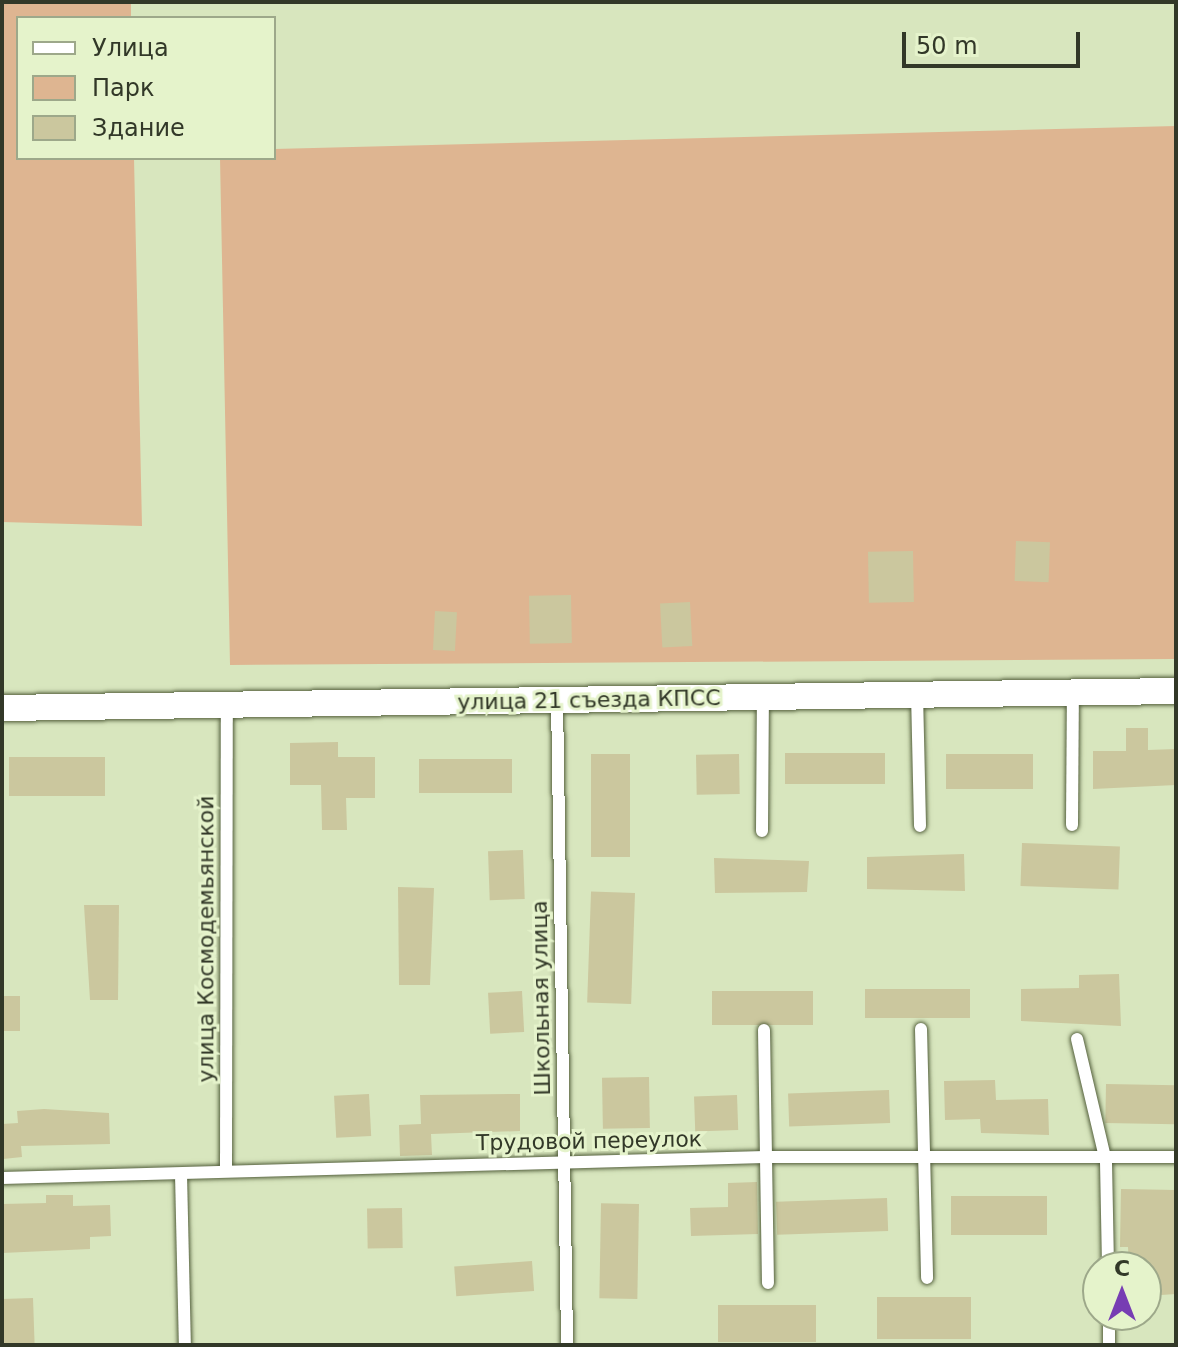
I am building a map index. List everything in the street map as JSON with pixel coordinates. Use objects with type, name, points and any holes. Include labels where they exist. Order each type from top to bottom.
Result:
[{"type":"street","name":"улица 21 съезда КПСС","points":[[2,708],[227,708],[557,698],[1176,691]]},
{"type":"lane","points":[[917,693],[920,826]]},
{"type":"lane","points":[[1072,825],[1073,693]]},
{"type":"lane","name":"Школьная улица","points":[[557,698],[567,1345]]},
{"type":"lane","points":[[762,831],[763,698]]},
{"type":"lane","name":"улица Космодемьянской","points":[[226,1170],[227,708]]},
{"type":"lane","points":[[921,1029],[927,1278]]},
{"type":"lane","points":[[764,1030],[768,1283]]},
{"type":"lane","points":[[1077,1039],[1106,1162],[1108,1251]]},
{"type":"lane","name":"Трудовой переулок","points":[[2,1178],[765,1157],[1106,1162],[1176,1157]]},
{"type":"lane","points":[[181,1174],[185,1345]]},
{"type":"green space","points":[[2,2],[131,2],[131,16],[16,16],[16,160],[134,160],[142,526],[2,522]]},
{"type":"green space","points":[[1176,126],[1176,659],[230,665],[220,160],[276,160],[276,149]]},
{"type":"building","points":[[1016,541],[1050,542],[1049,582],[1015,581]]},
{"type":"building","points":[[913,551],[914,602],[869,603],[868,552]]},
{"type":"building","points":[[571,595],[572,643],[530,644],[529,596]]},
{"type":"building","points":[[690,602],[692,646],[662,648],[660,604]]},
{"type":"building","points":[[435,611],[457,612],[455,651],[433,650]]},
{"type":"building","points":[[1126,728],[1148,728],[1148,750],[1176,749],[1176,785],[1093,789],[1093,751],[1126,751]]},
{"type":"building","points":[[338,742],[338,757],[375,757],[375,798],[346,798],[347,830],[322,830],[321,785],[290,785],[290,743]]},
{"type":"building","points":[[785,753],[885,753],[885,784],[785,784]]},
{"type":"building","points":[[591,754],[630,754],[630,857],[591,857]]},
{"type":"building","points":[[739,754],[740,794],[697,795],[696,755]]},
{"type":"building","points":[[946,754],[1033,754],[1033,789],[946,789]]},
{"type":"building","points":[[9,757],[105,757],[105,796],[9,796]]},
{"type":"building","points":[[419,759],[512,759],[512,793],[419,793]]},
{"type":"building","points":[[1022,843],[1120,846],[1118,889],[1020,886]]},
{"type":"building","points":[[523,850],[525,899],[490,900],[488,851]]},
{"type":"building","points":[[964,854],[965,891],[867,889],[867,857]]},
{"type":"building","points":[[714,858],[809,861],[807,892],[715,893]]},
{"type":"building","points":[[398,887],[434,888],[430,985],[399,985]]},
{"type":"building","points":[[591,891],[635,893],[631,1004],[587,1002]]},
{"type":"building","points":[[84,905],[119,905],[118,1000],[90,1000]]},
{"type":"building","points":[[1119,974],[1121,1026],[1021,1021],[1021,989],[1079,988],[1079,975]]},
{"type":"building","points":[[865,989],[970,989],[970,1018],[865,1018]]},
{"type":"building","points":[[522,991],[524,1032],[490,1034],[488,993]]},
{"type":"building","points":[[712,991],[813,991],[813,1025],[712,1025]]},
{"type":"building","points":[[2,996],[20,996],[20,1031],[2,1031]]},
{"type":"building","points":[[649,1077],[650,1128],[603,1129],[602,1078]]},
{"type":"building","points":[[995,1080],[996,1100],[1048,1099],[1049,1135],[981,1133],[980,1119],[945,1120],[944,1081]]},
{"type":"building","points":[[1106,1084],[1176,1085],[1175,1124],[1105,1123]]},
{"type":"building","points":[[889,1090],[890,1123],[789,1127],[788,1094]]},
{"type":"building","points":[[369,1094],[371,1136],[336,1138],[334,1096]]},
{"type":"building","points":[[520,1094],[520,1131],[431,1134],[432,1155],[400,1156],[399,1125],[421,1124],[420,1095]]},
{"type":"building","points":[[737,1095],[738,1130],[695,1131],[694,1097]]},
{"type":"building","points":[[44,1109],[109,1113],[110,1144],[21,1146],[22,1157],[3,1159],[2,1124],[18,1123],[17,1111]]},
{"type":"building","points":[[757,1182],[758,1234],[691,1236],[690,1208],[728,1207],[728,1183]]},
{"type":"building","points":[[1121,1189],[1176,1190],[1176,1294],[1162,1295],[1162,1251],[1128,1251],[1128,1247],[1120,1247]]},
{"type":"building","points":[[46,1195],[73,1195],[73,1206],[110,1205],[111,1236],[90,1237],[90,1249],[2,1253],[2,1204],[46,1203]]},
{"type":"building","points":[[951,1196],[1047,1196],[1047,1235],[951,1235]]},
{"type":"building","points":[[887,1198],[888,1231],[777,1235],[776,1202]]},
{"type":"building","points":[[601,1203],[639,1204],[637,1299],[599,1298]]},
{"type":"building","points":[[402,1208],[403,1248],[368,1249],[367,1209]]},
{"type":"building","points":[[532,1261],[534,1291],[456,1296],[454,1266]]},
{"type":"building","points":[[877,1297],[971,1297],[971,1339],[877,1339]]},
{"type":"building","points":[[33,1298],[35,1345],[4,1345],[2,1299]]},
{"type":"building","points":[[718,1305],[816,1305],[816,1342],[718,1342]]}]
